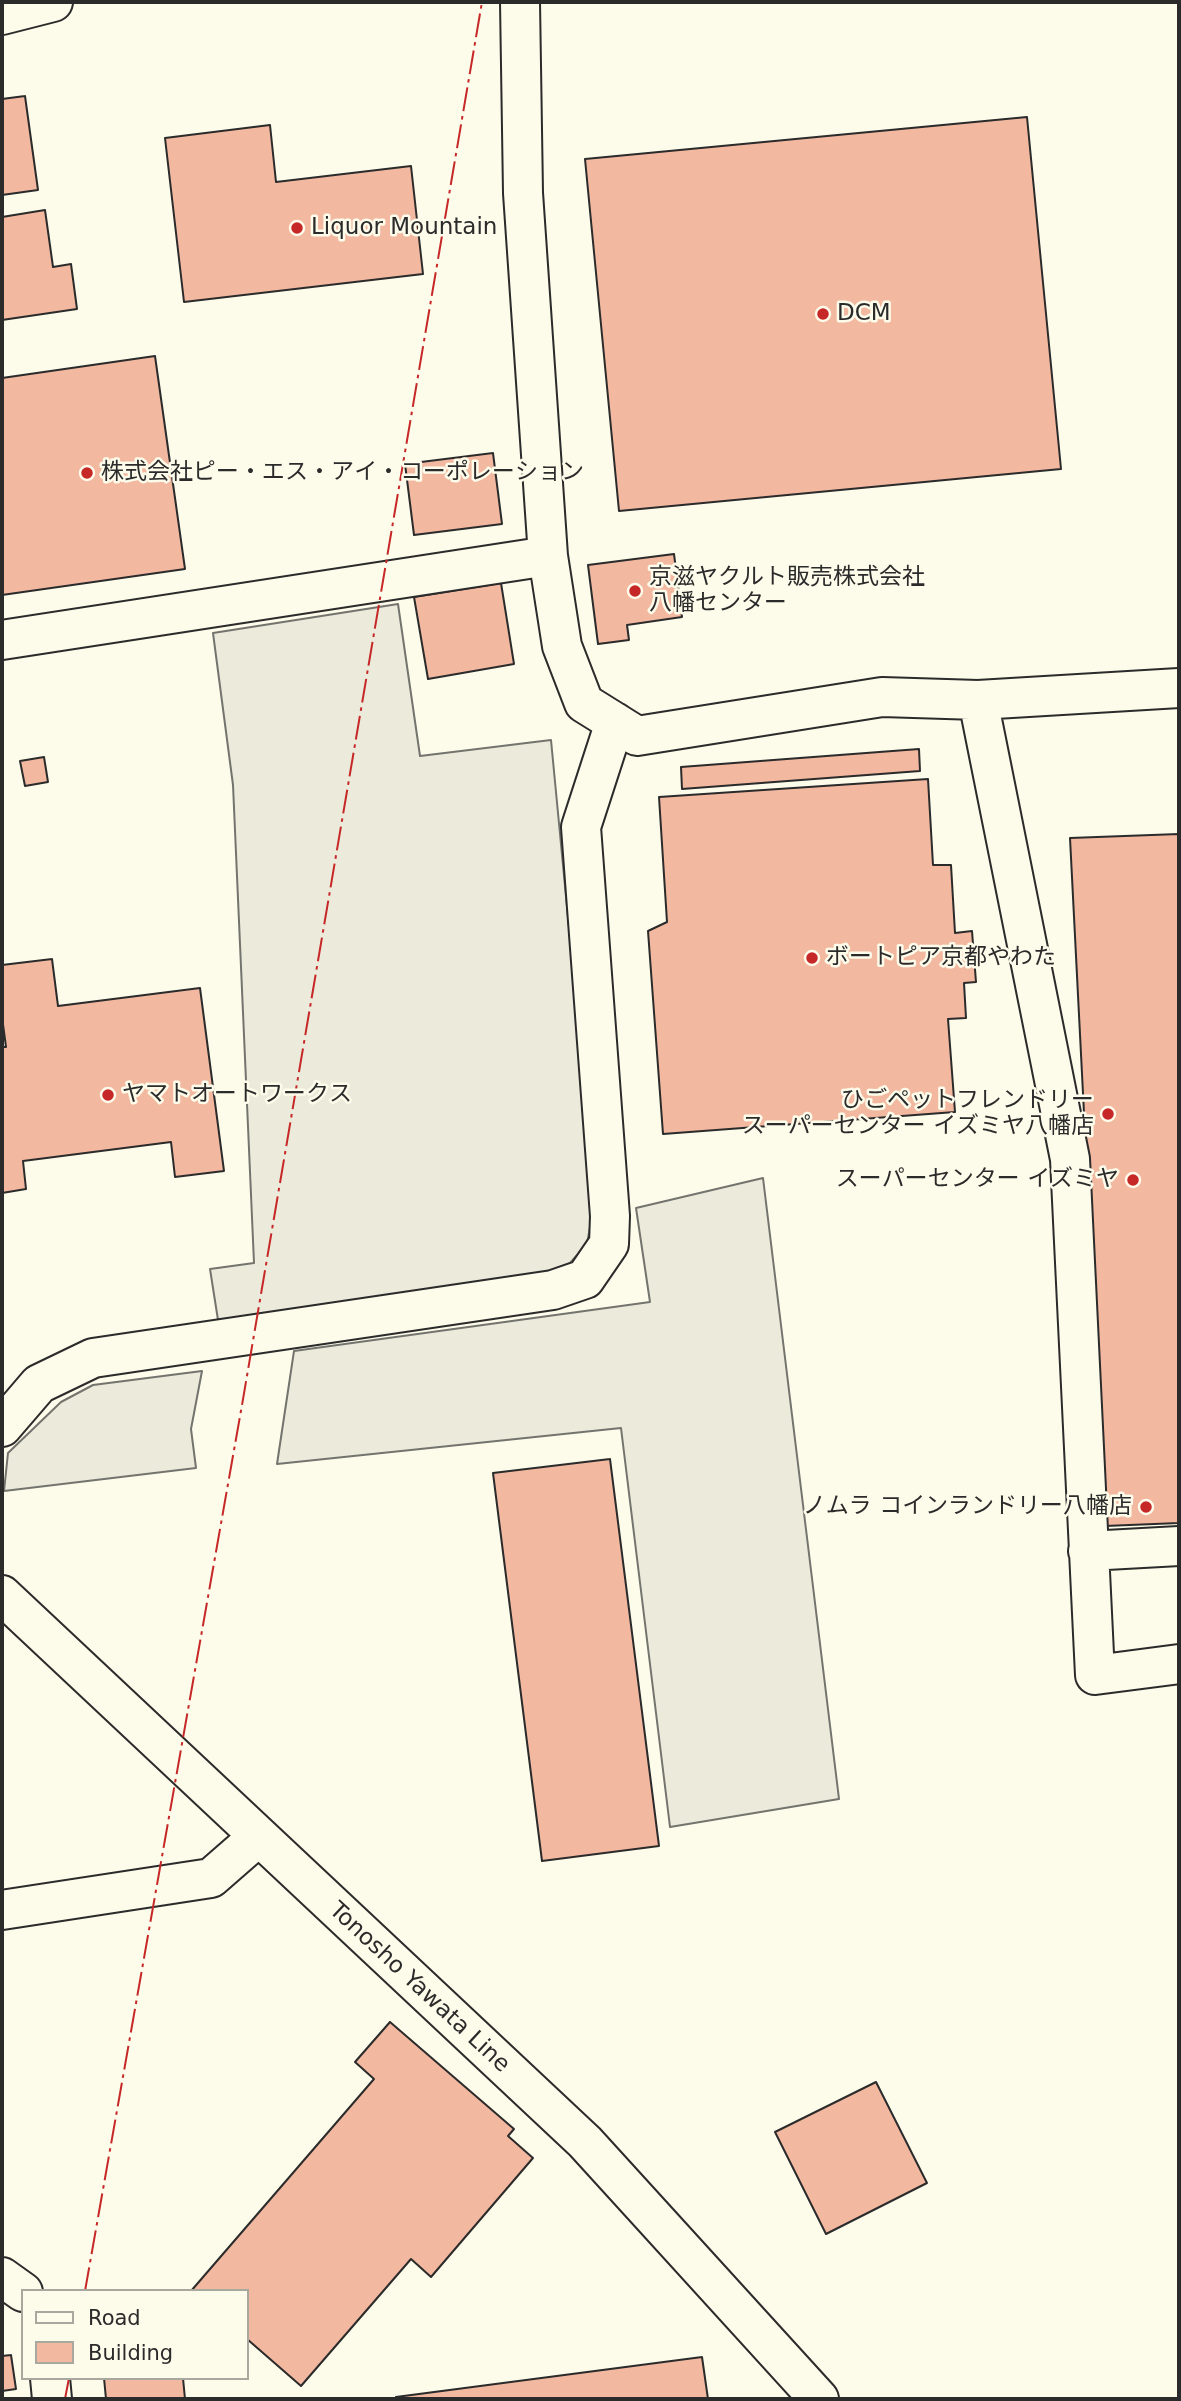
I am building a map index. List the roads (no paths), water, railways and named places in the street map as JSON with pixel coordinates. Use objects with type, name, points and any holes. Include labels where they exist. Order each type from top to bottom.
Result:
[{"type":"street","points":[[2,14],[53,2]]},
{"type":"street","points":[[520,2],[523,193],[548,556],[562,646],[584,703],[637,736],[882,697],[978,700],[1179,688]]},
{"type":"street","points":[[2,639],[548,556]]},
{"type":"street","points":[[978,700],[1070,1159],[1095,1675],[1179,1664]]},
{"type":"street","points":[[2,1427],[39,1384],[93,1358],[553,1290],[585,1279],[609,1244],[610,1216],[581,827],[615,722]]},
{"type":"street","points":[[1088,1551],[1179,1546]]},
{"type":"street","name":"Tonosho Yawata Line","points":[[2,1595],[585,2142],[819,2399]]},
{"type":"street","points":[[2,1910],[211,1878],[258,1837]]},
{"type":"street","points":[[2,2277],[21,2291]]},
{"type":"street","points":[[50,2380],[52,2399]]},
{"type":"place","name":"Liquor Mountain","points":[[297,228]]},
{"type":"place","name":"DCM","points":[[823,314]]},
{"type":"place","name":"株式会社ピー・エス・アイ・コーポレーション","points":[[87,473]]},
{"type":"place","name":"京滋ヤクルト販売株式会社 八幡センター","points":[[635,591]]},
{"type":"place","name":"ボートピア京都やわた","points":[[812,958]]},
{"type":"place","name":"ヤマトオートワークス","points":[[108,1095]]},
{"type":"place","name":"ひごペットフレンドリー スーパーセンター イズミヤ八幡店","points":[[1108,1114]]},
{"type":"place","name":"スーパーセンター イズミヤ","points":[[1133,1180]]},
{"type":"place","name":"ノムラ コインランドリー八幡店","points":[[1146,1507]]}]
